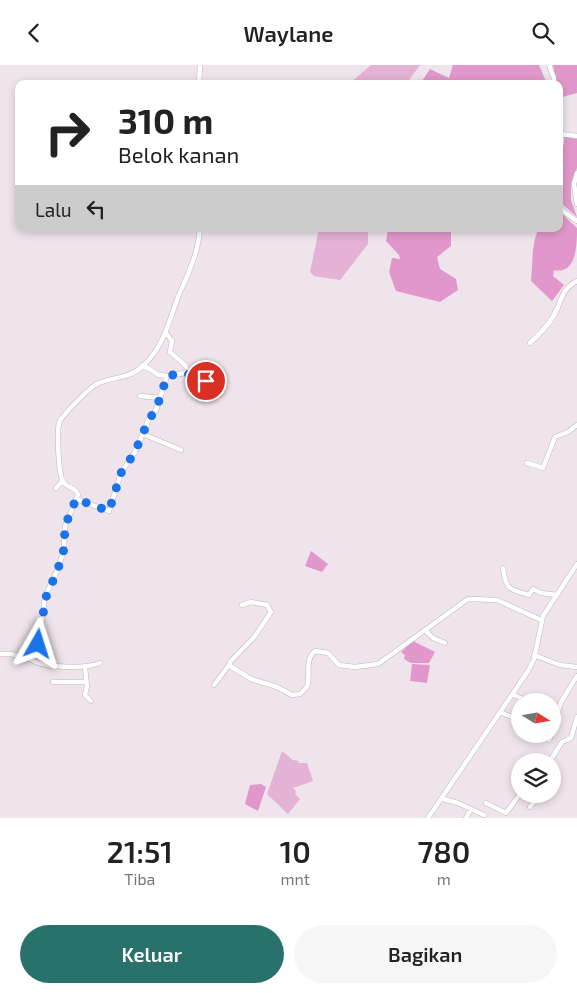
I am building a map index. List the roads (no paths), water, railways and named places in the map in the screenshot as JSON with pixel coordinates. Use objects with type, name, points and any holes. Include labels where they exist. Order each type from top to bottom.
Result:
[{"type":"street","points":[[199,80],[200,65]]},
{"type":"street","points":[[550,65],[554,80]]},
{"type":"street","points":[[563,134],[577,136]]},
{"type":"street","points":[[577,173],[574,184],[577,204]]},
{"type":"street","points":[[563,211],[577,221]]},
{"type":"street","points":[[32,660],[38,644],[46,597],[64,549],[65,526],[76,499],[77,491],[63,480],[58,437],[60,418],[94,385],[130,374],[143,365],[166,333],[194,263],[199,232]]},
{"type":"street","points":[[530,343],[544,331],[557,310],[565,288],[577,281]]},
{"type":"street","points":[[166,333],[172,341],[170,352],[186,366],[188,373]]},
{"type":"street","points":[[143,365],[159,375],[167,376],[188,373],[206,381]]},
{"type":"street","points":[[76,499],[109,511],[121,473],[143,434],[160,398],[167,376]]},
{"type":"street","points":[[140,396],[160,398]]},
{"type":"street","points":[[528,463],[544,469],[555,437],[568,432],[577,425]]},
{"type":"street","points":[[143,434],[181,450]]},
{"type":"street","points":[[56,488],[63,480]]},
{"type":"street","points":[[515,693],[530,668],[541,620],[577,564]]},
{"type":"street","points":[[504,569],[505,583],[511,589],[529,595],[533,589],[541,593],[557,595]]},
{"type":"street","points":[[229,665],[251,679],[277,687],[292,695],[299,694],[305,691],[308,685],[308,663],[310,655],[315,651],[328,653],[339,665],[355,667],[374,665],[464,601],[471,598],[497,600],[541,620]]},
{"type":"street","points":[[214,685],[231,660],[256,636],[271,612],[267,605],[260,603],[242,605]]},
{"type":"street","points":[[425,630],[433,638],[445,643]]},
{"type":"street","points":[[0,654],[11,654],[40,664],[85,668],[100,663]]},
{"type":"street","points":[[534,655],[560,665],[577,667]]},
{"type":"street","points":[[85,668],[85,682],[88,686],[85,696],[91,701]]},
{"type":"street","points":[[561,702],[577,676]]},
{"type":"street","points":[[53,682],[85,682]]},
{"type":"street","points":[[428,818],[511,700]]},
{"type":"street","points":[[502,713],[511,716]]},
{"type":"street","points":[[555,753],[562,743],[571,737],[577,717]]},
{"type":"street","points":[[442,799],[458,803],[484,815]]},
{"type":"street","points":[[486,803],[506,813],[513,803]]},
{"type":"street","points":[[530,807],[533,803]]},
{"type":"street","points":[[466,818],[470,809]]}]
